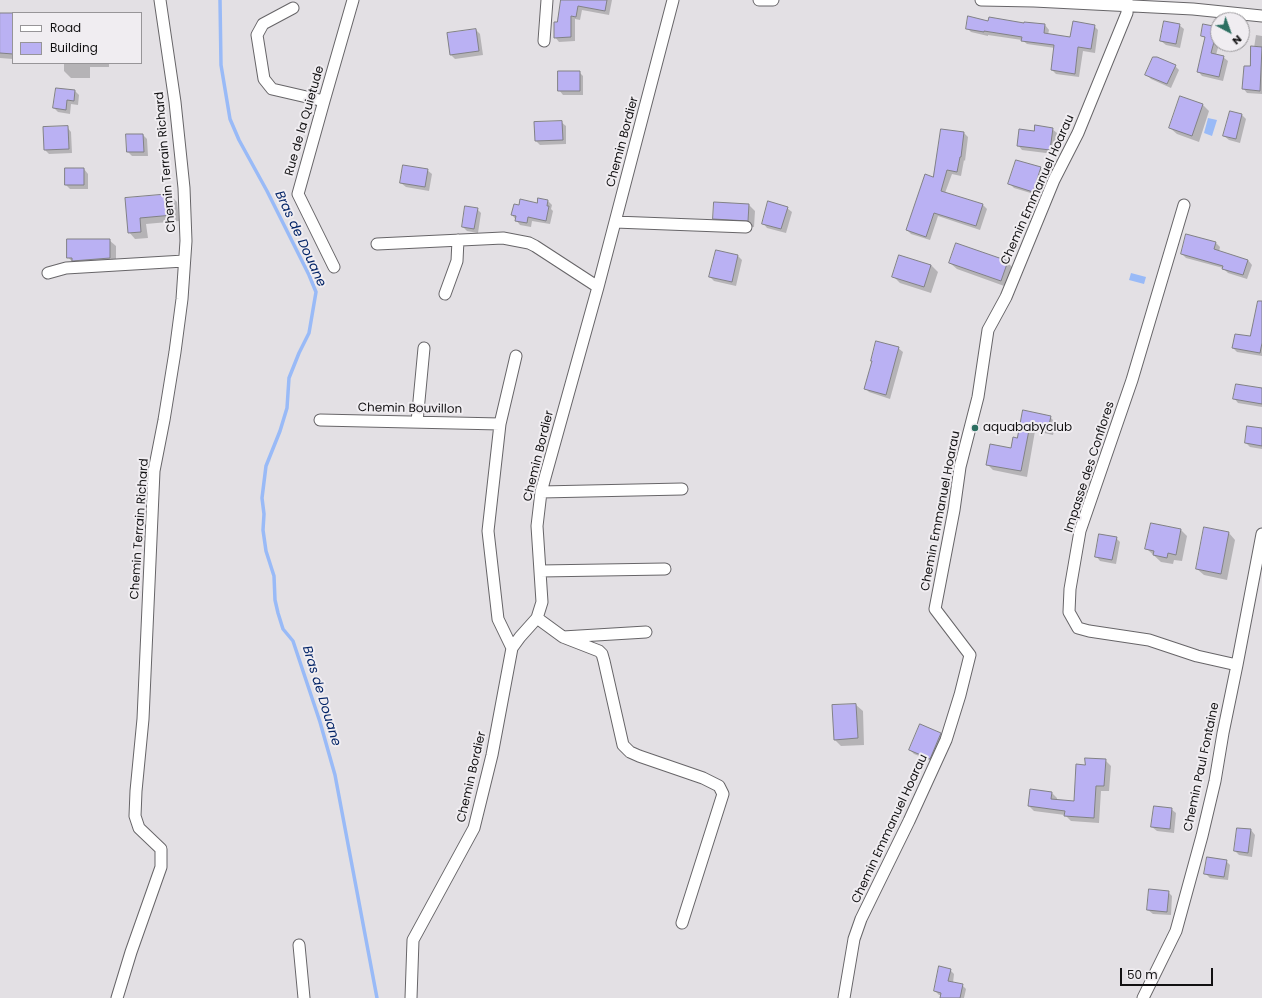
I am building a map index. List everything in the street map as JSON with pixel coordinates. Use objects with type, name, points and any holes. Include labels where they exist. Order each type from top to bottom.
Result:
[{"type":"street","name":"Chemin Terrain Richard","points":[[117,998],[131,952],[162,867],[161,849],[139,828],[135,816],[143,719],[154,471],[175,352],[182,299],[186,241],[184,188],[176,102],[160,0]]},
{"type":"street","name":"Rue de la Quietude","points":[[334,266],[298,194],[353,0]]},
{"type":"street","points":[[544,41],[547,0]]},
{"type":"street","name":"Chemin Bordier","points":[[411,998],[413,940],[474,828],[492,755],[512,648],[537,618],[542,602],[537,526],[542,492],[598,287],[673,0]]},
{"type":"street","points":[[759,0],[773,0]]},
{"type":"street","points":[[981,0],[1127,3],[1262,16]]},
{"type":"street","name":"Chemin Emmanuel Hoarau","points":[[844,998],[854,939],[861,919],[909,821],[946,740],[960,695],[970,655],[935,609],[954,510],[960,467],[978,397],[988,330],[1006,297],[1054,180],[1078,133],[1127,13],[1127,3]]},
{"type":"street","points":[[293,8],[263,24],[257,35],[264,79],[272,89],[324,101]]},
{"type":"street","name":"Impasse des Conflores","points":[[1184,205],[1132,380],[1080,531],[1070,589],[1069,612],[1078,628],[1149,640],[1197,656],[1237,665]]},
{"type":"street","points":[[615,222],[746,227]]},
{"type":"street","points":[[377,244],[503,238],[529,243],[598,287]]},
{"type":"street","points":[[445,294],[457,261],[458,240]]},
{"type":"street","points":[[48,273],[66,268],[184,261]]},
{"type":"street","points":[[417,422],[424,348]]},
{"type":"street","points":[[512,648],[498,619],[488,531],[500,424],[516,356]]},
{"type":"street","name":"Chemin Bouvillon","points":[[320,420],[500,424]]},
{"type":"street","points":[[542,492],[682,489]]},
{"type":"street","name":"Chemin Paul Fontaine","points":[[1143,998],[1176,931],[1215,781],[1262,534]]},
{"type":"street","points":[[540,571],[665,569]]},
{"type":"street","points":[[537,618],[563,637],[599,651],[602,654],[623,745],[630,752],[703,778],[720,786],[723,794],[682,923]]},
{"type":"street","points":[[563,637],[646,632]]},
{"type":"street","points":[[299,945],[304,998]]},
{"type":"water","points":[[1208,118],[1217,120],[1212,136],[1204,133]]},
{"type":"water","points":[[1131,273],[1146,277],[1144,284],[1129,280]]},
{"type":"building","points":[[561,0],[607,0],[605,11],[578,6],[576,17],[571,16],[571,37],[554,38],[554,22],[557,22]]},
{"type":"building","points":[[0,13],[12,13],[12,54],[0,53]]},
{"type":"building","points":[[968,16],[988,21],[989,17],[1024,23],[1045,24],[1044,33],[1070,37],[1073,21],[1095,25],[1091,49],[1078,47],[1075,74],[1051,70],[1054,45],[1021,41],[1022,37],[966,29]]},
{"type":"building","points":[[1164,21],[1180,24],[1176,44],[1160,41]]},
{"type":"building","points":[[1203,24],[1210,25],[1210,52],[1224,56],[1219,77],[1197,72],[1205,37],[1201,36]]},
{"type":"building","points":[[476,29],[479,51],[450,55],[447,33]]},
{"type":"building","points":[[1251,46],[1262,47],[1260,91],[1242,89],[1244,66],[1250,66]]},
{"type":"building","points":[[1153,57],[1157,57],[1176,65],[1167,84],[1145,75]]},
{"type":"building","points":[[558,71],[580,71],[580,91],[558,91]]},
{"type":"building","points":[[56,88],[75,90],[74,101],[67,100],[66,110],[53,108]]},
{"type":"building","points":[[1180,96],[1203,104],[1192,136],[1169,128]]},
{"type":"building","points":[[1230,111],[1242,114],[1236,139],[1223,136]]},
{"type":"building","points":[[562,121],[563,140],[535,141],[534,122]]},
{"type":"building","points":[[1035,125],[1053,128],[1050,150],[1017,146],[1019,129],[1034,131]]},
{"type":"building","points":[[68,126],[69,149],[44,150],[43,127]]},
{"type":"building","points":[[941,129],[964,132],[961,157],[957,172],[947,170],[941,191],[983,204],[976,226],[934,213],[926,237],[906,230],[925,174],[933,177]]},
{"type":"building","points":[[126,134],[143,134],[144,152],[127,152]]},
{"type":"building","points":[[1016,160],[1041,167],[1033,192],[1008,184]]},
{"type":"building","points":[[403,165],[428,169],[425,187],[400,183]]},
{"type":"building","points":[[65,168],[84,168],[84,185],[65,185]]},
{"type":"building","points":[[171,194],[173,215],[140,218],[141,232],[128,233],[125,198]]},
{"type":"building","points":[[538,198],[548,200],[547,206],[549,206],[546,221],[528,217],[527,223],[515,221],[516,216],[511,215],[514,204],[519,205],[520,199],[537,203]]},
{"type":"building","points":[[768,201],[788,207],[781,229],[762,224]]},
{"type":"building","points":[[714,202],[749,204],[748,221],[713,219]]},
{"type":"building","points":[[465,206],[478,208],[474,229],[462,227]]},
{"type":"building","points":[[1186,234],[1216,242],[1214,249],[1248,260],[1243,275],[1222,269],[1223,266],[1181,254]]},
{"type":"building","points":[[67,239],[110,239],[110,258],[72,261],[72,258],[67,258]]},
{"type":"building","points":[[956,243],[1008,261],[1001,281],[949,263]]},
{"type":"building","points":[[716,250],[738,255],[732,282],[709,277]]},
{"type":"building","points":[[899,255],[931,265],[924,287],[892,277]]},
{"type":"building","points":[[1258,301],[1262,301],[1262,343],[1260,353],[1232,348],[1235,334],[1250,336]]},
{"type":"building","points":[[876,341],[899,347],[886,395],[864,389]]},
{"type":"building","points":[[1236,384],[1262,388],[1262,404],[1233,399]]},
{"type":"building","points":[[1023,410],[1051,416],[1048,429],[1030,425],[1021,471],[986,465],[990,444],[1011,448],[1013,437],[1017,438]]},
{"type":"building","points":[[1247,426],[1262,428],[1262,446],[1245,443]]},
{"type":"building","points":[[1151,523],[1181,529],[1176,555],[1168,553],[1167,558],[1153,555],[1154,551],[1145,549]]},
{"type":"building","points":[[1204,527],[1229,532],[1221,574],[1196,569]]},
{"type":"building","points":[[1099,534],[1117,537],[1112,560],[1095,557]]},
{"type":"building","points":[[856,704],[858,738],[834,740],[832,705]]},
{"type":"building","points":[[920,724],[941,733],[930,759],[909,750]]},
{"type":"building","points":[[1085,758],[1106,759],[1104,786],[1096,786],[1094,818],[1064,816],[1065,811],[1028,806],[1030,789],[1052,792],[1051,799],[1074,801],[1076,764],[1085,765]]},
{"type":"building","points":[[1154,806],[1172,808],[1170,829],[1151,827]]},
{"type":"building","points":[[1237,828],[1251,829],[1248,853],[1234,851]]},
{"type":"building","points":[[1207,857],[1227,860],[1224,877],[1204,874]]},
{"type":"building","points":[[1149,889],[1169,891],[1167,912],[1147,910]]},
{"type":"building","points":[[939,966],[951,969],[948,981],[963,984],[960,998],[940,998],[941,993],[934,991]]},
{"type":"waterway","name":"Bras de Douane","points":[[220,0],[221,65],[230,119],[239,140],[267,191],[309,275],[316,292],[309,333],[289,378],[287,408],[280,431],[266,466],[262,498],[264,514],[263,530],[266,551],[274,576],[275,600],[278,613],[283,629],[293,641],[320,722],[335,775],[377,998]]},
{"type":"place","name":"aquababyclub","points":[[975,428]]}]
